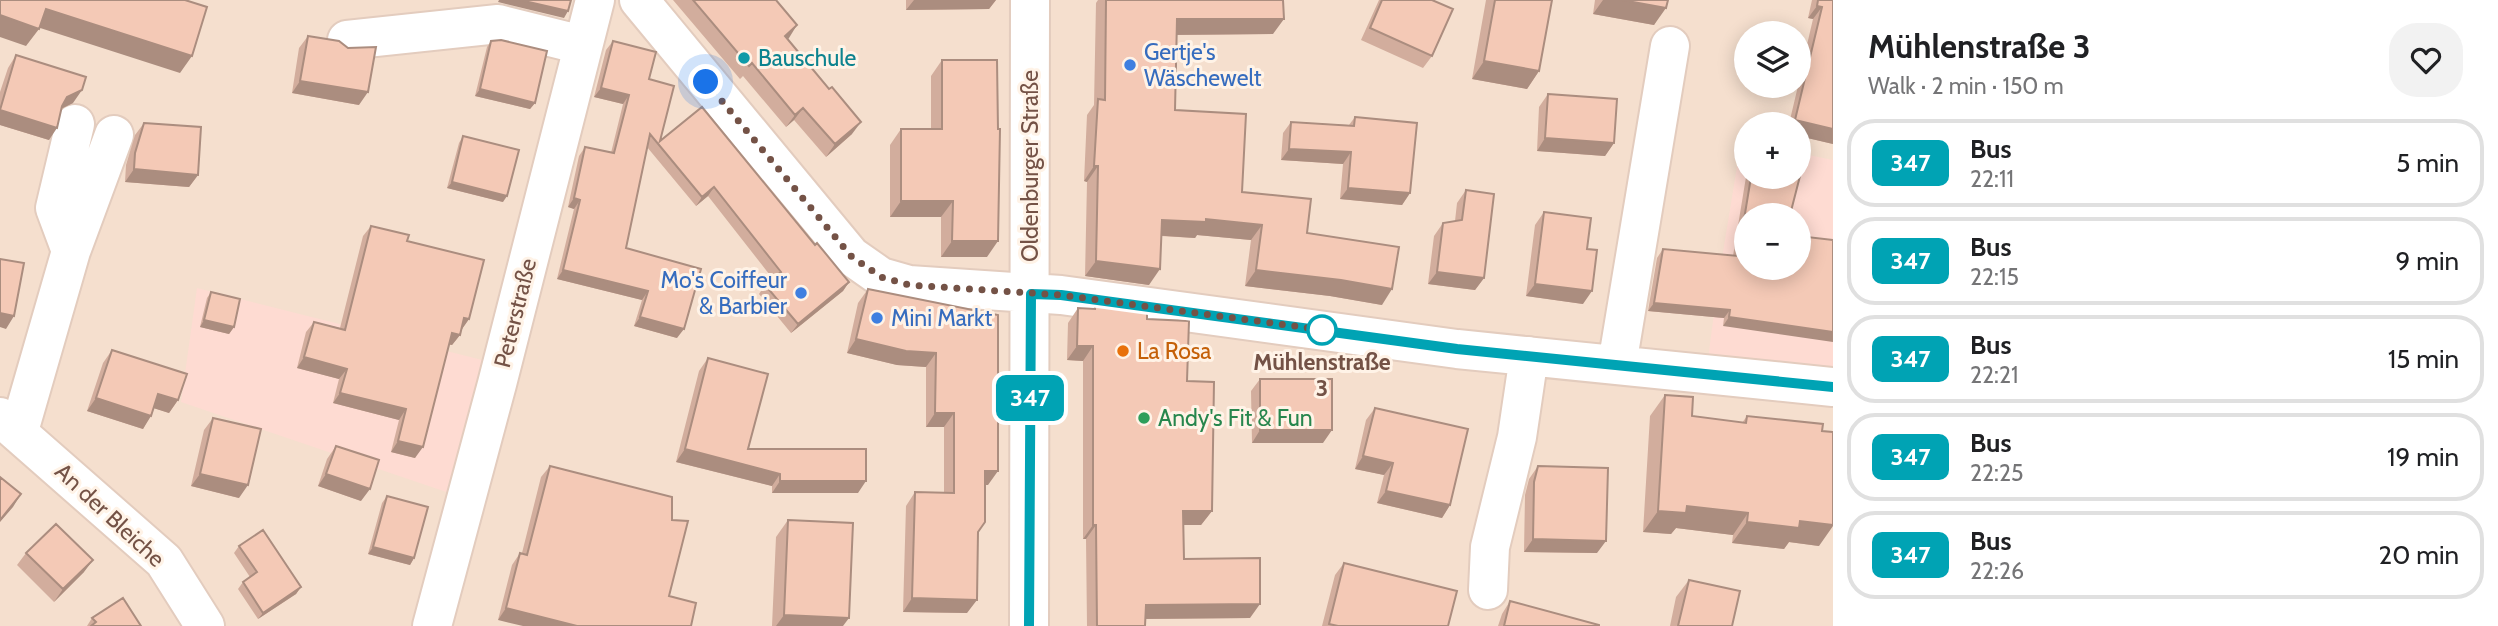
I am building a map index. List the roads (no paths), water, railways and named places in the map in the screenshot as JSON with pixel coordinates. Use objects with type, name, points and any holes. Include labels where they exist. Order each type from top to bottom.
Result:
[{"type":"street","name":"Peterstraße","points":[[432,626],[595,0]]},
{"type":"street","points":[[639,0],[851,256],[881,277],[909,285],[1061,295],[1457,349],[1833,387]]},
{"type":"street","name":"Oldenburger Straße","points":[[1029,626],[1030,0]]},
{"type":"street","points":[[347,40],[498,24],[582,45]]},
{"type":"street","points":[[1617,365],[1670,46]]},
{"type":"street","points":[[71,251],[55,208],[75,124]]},
{"type":"street","points":[[9,424],[114,135]]},
{"type":"street","points":[[1489,590],[1490,547],[1517,438],[1529,356]]},
{"type":"street","name":"An der Bleiche","points":[[9,424],[163,561],[205,626]]},
{"type":"place","name":"Bauschule","points":[[744,58]]},
{"type":"place","name":"Gertje's Wäschewelt","points":[[1130,65]]},
{"type":"place","name":"Mo's Coiffeur & Barbier","points":[[801,293]]},
{"type":"place","name":"Mini Markt","points":[[877,318]]},
{"type":"place","name":"Mühlenstraße 3","points":[[1322,330]]},
{"type":"place","name":"La Rosa","points":[[1123,351]]},
{"type":"place","name":"Andy's Fit & Fun","points":[[1144,418]]}]
